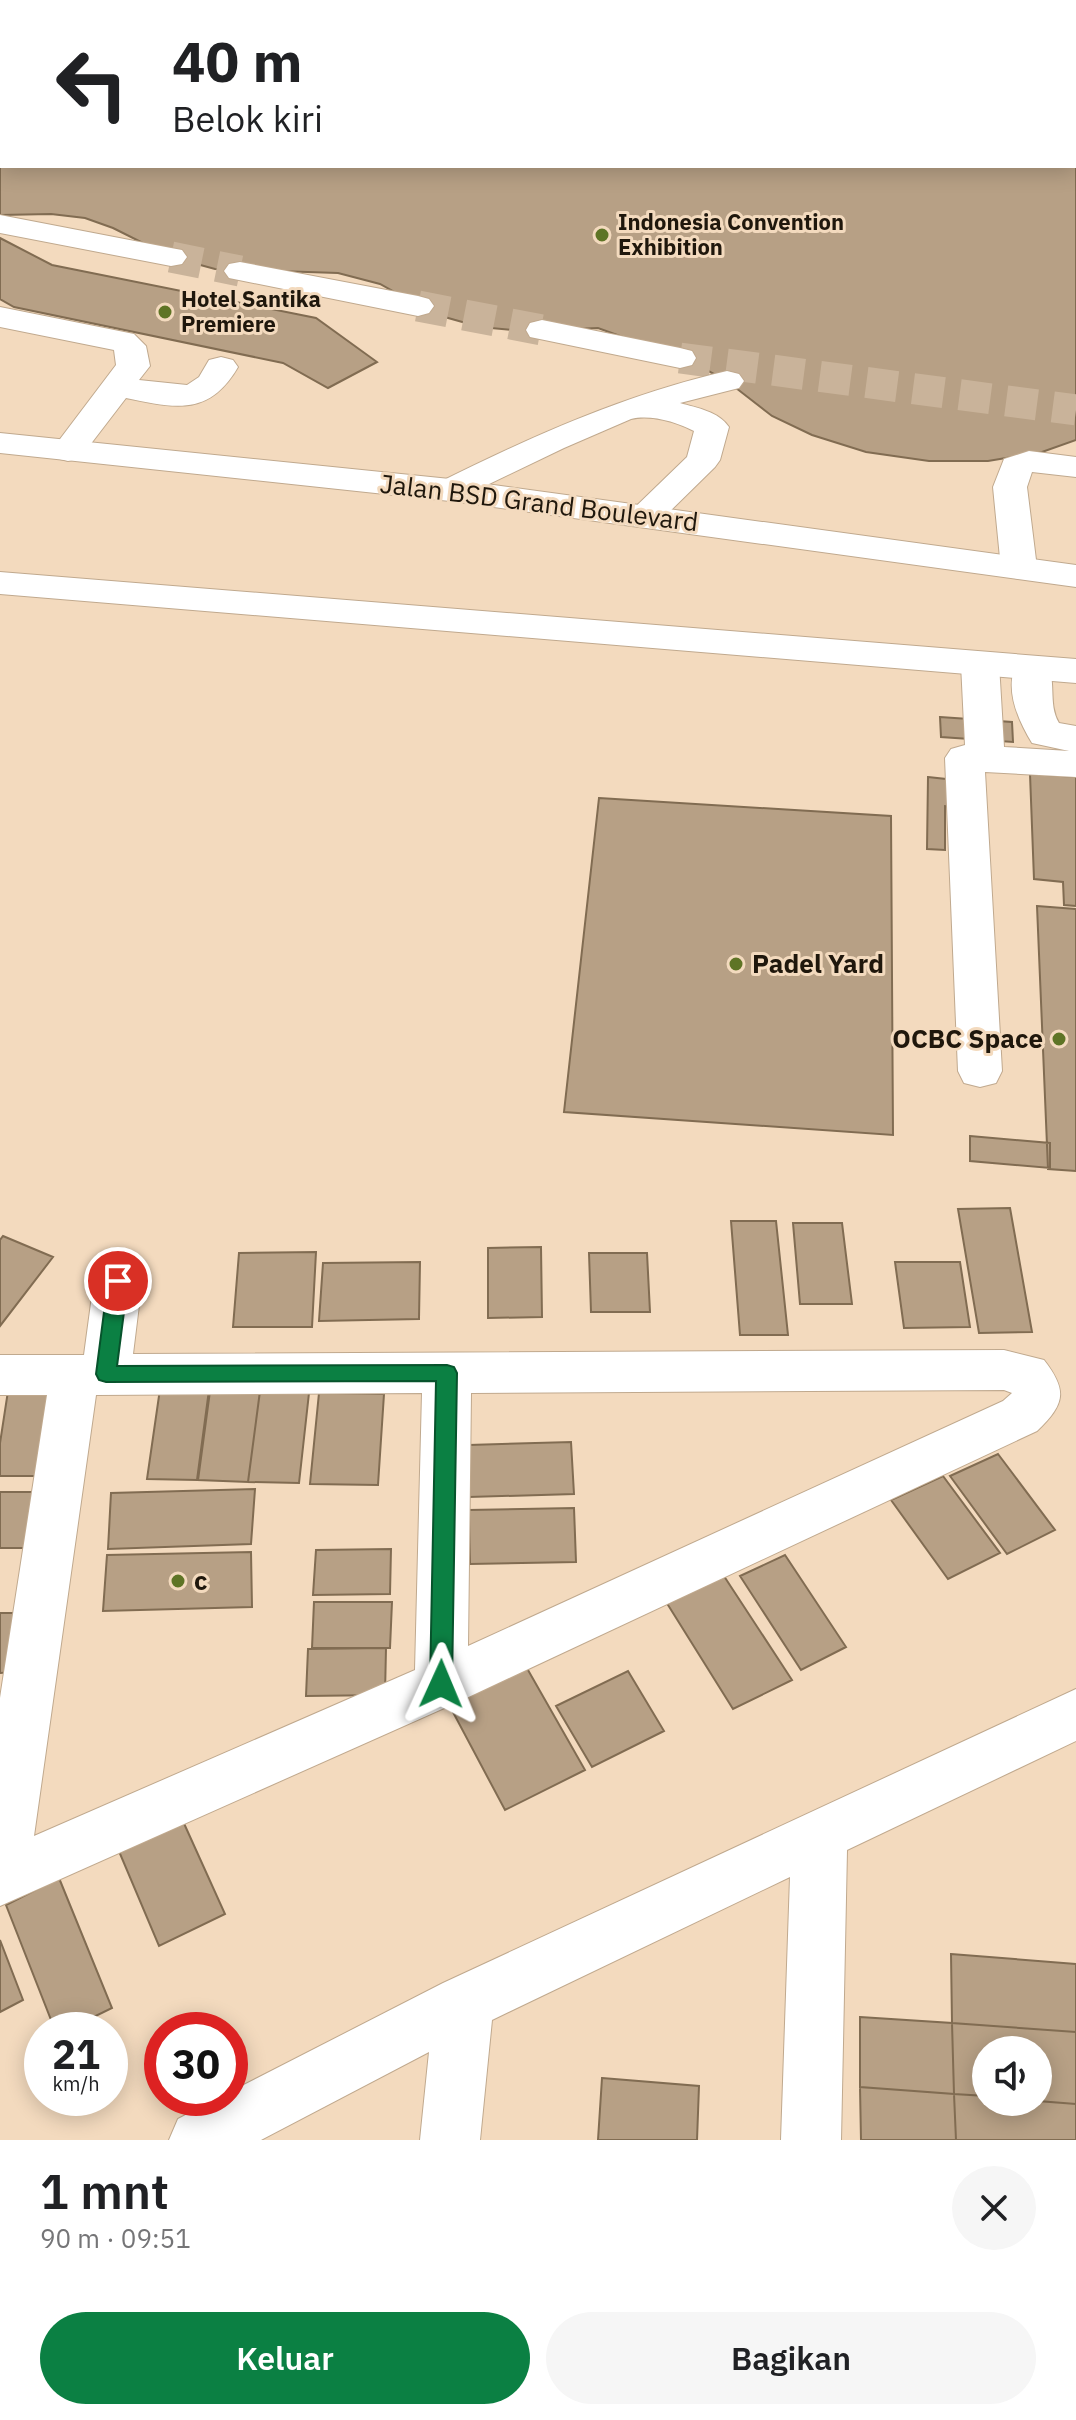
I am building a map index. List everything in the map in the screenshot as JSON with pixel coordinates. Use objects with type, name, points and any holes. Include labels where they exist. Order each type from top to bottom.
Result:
[{"type":"street","points":[[0,224],[171,257]]},
{"type":"street","points":[[240,271],[418,306]]},
{"type":"street","points":[[0,317],[122,341],[130,346],[133,366],[68,451]]},
{"type":"street","points":[[542,330],[680,358]]},
{"type":"street","points":[[118,386],[168,395],[198,393],[207,388],[221,367]]},
{"type":"street","points":[[450,490],[555,437],[631,407],[671,393],[727,381]]},
{"type":"street","points":[[631,407],[674,411],[700,419],[712,427],[703,460],[645,515]]},
{"type":"street","name":"Jalan BSD Grand Boulevard","points":[[0,443],[450,490],[1076,576]]},
{"type":"street","points":[[1019,568],[1010,487],[1016,466],[1022,462],[1033,462],[1076,467]]},
{"type":"street","points":[[0,583],[1076,671]]},
{"type":"street","points":[[980,664],[985,759]]},
{"type":"street","points":[[1032,668],[1033,712],[1046,734],[1076,739]]},
{"type":"street","points":[[980,1071],[965,758],[1076,764]]},
{"type":"street","points":[[0,1879],[91,1374],[118,1281]]},
{"type":"street","points":[[0,1375],[1004,1370],[1027,1374],[1037,1387],[1036,1401],[1020,1416],[441,1684],[0,1879]]},
{"type":"street","points":[[441,1684],[447,1373]]},
{"type":"street","points":[[199,2140],[464,2003],[1076,1714]]},
{"type":"street","points":[[811,2140],[819,1836]]},
{"type":"street","points":[[450,2140],[464,2003]]},
{"type":"building","name":"Indonesia Convention Exhibition","points":[[0,168],[1076,168],[1076,440],[1042,452],[988,461],[929,461],[866,452],[812,435],[772,416],[727,381],[692,362],[598,328],[523,331],[480,327],[434,314],[380,284],[338,273],[215,269],[171,257],[113,228],[85,218],[51,214],[0,215]]},
{"type":"building","name":"Hotel Santika Premiere","points":[[0,238],[52,265],[316,318],[377,362],[328,388],[283,363],[14,307],[0,299]]},
{"type":"building","points":[[940,717],[1012,722],[1013,742],[941,737]]},
{"type":"building","points":[[1030,774],[1076,777],[1076,906],[1064,905],[1063,882],[1034,879]]},
{"type":"building","points":[[928,777],[946,779],[962,808],[945,806],[945,850],[927,849]]},
{"type":"building","name":"Padel Yard","points":[[599,798],[891,816],[893,1135],[564,1112]]},
{"type":"building","name":"OCBC Space","points":[[1037,906],[1076,909],[1076,1171],[1048,1169]]},
{"type":"building","points":[[970,1136],[1050,1143],[1050,1168],[970,1161]]},
{"type":"building","points":[[1010,1208],[1032,1332],[979,1333],[958,1209]]},
{"type":"building","points":[[731,1221],[776,1221],[788,1335],[740,1335]]},
{"type":"building","points":[[793,1223],[842,1223],[852,1304],[800,1304]]},
{"type":"building","points":[[3,1236],[53,1257],[0,1326],[0,1240]]},
{"type":"building","points":[[541,1247],[542,1317],[488,1318],[488,1248]]},
{"type":"building","points":[[316,1252],[312,1327],[233,1327],[239,1253]]},
{"type":"building","points":[[589,1253],[647,1253],[650,1312],[591,1312]]},
{"type":"building","points":[[420,1262],[419,1319],[319,1321],[323,1263]]},
{"type":"building","points":[[895,1262],[960,1262],[970,1327],[904,1328]]},
{"type":"building","points":[[160,1389],[209,1390],[197,1480],[147,1479]]},
{"type":"building","points":[[57,1390],[44,1476],[0,1476],[0,1443],[8,1391]]},
{"type":"building","points":[[210,1391],[260,1391],[248,1482],[198,1480]]},
{"type":"building","points":[[260,1391],[309,1393],[299,1483],[248,1482]]},
{"type":"building","points":[[319,1393],[384,1394],[378,1485],[310,1484]]},
{"type":"building","points":[[571,1442],[574,1494],[469,1497],[469,1445]]},
{"type":"building","points":[[998,1454],[1055,1530],[1007,1554],[950,1476]]},
{"type":"building","points":[[943,1476],[1000,1553],[948,1579],[891,1500]]},
{"type":"building","name":"c","points":[[255,1489],[251,1544],[108,1549],[111,1493]]},
{"type":"building","points":[[0,1492],[36,1492],[29,1548],[0,1548]]},
{"type":"building","points":[[574,1508],[576,1562],[470,1564],[469,1510]]},
{"type":"building","points":[[391,1549],[390,1594],[313,1595],[316,1550]]},
{"type":"building","name":"c","points":[[251,1552],[252,1607],[103,1611],[107,1555]]},
{"type":"building","points":[[785,1555],[846,1647],[801,1670],[740,1576]]},
{"type":"building","points":[[720,1570],[792,1680],[733,1709],[663,1597]]},
{"type":"building","points":[[314,1602],[392,1602],[390,1648],[312,1648]]},
{"type":"building","points":[[0,1613],[20,1613],[14,1672],[0,1673]]},
{"type":"building","points":[[386,1648],[385,1695],[306,1696],[308,1649]]},
{"type":"building","points":[[524,1663],[585,1770],[505,1810],[446,1699]]},
{"type":"building","points":[[628,1671],[664,1731],[592,1767],[556,1706]]},
{"type":"building","points":[[182,1819],[225,1914],[159,1946],[118,1849]]},
{"type":"building","points":[[59,1878],[112,2008],[104,2012],[48,2012],[6,1905]]},
{"type":"building","points":[[0,1940],[23,2000],[0,2012]]},
{"type":"building","points":[[951,1954],[1076,1964],[1076,2032],[952,2023]]},
{"type":"building","points":[[860,2017],[952,2023],[954,2094],[860,2087]]},
{"type":"building","points":[[952,2023],[1076,2032],[1076,2104],[1052,2102],[1052,2036],[972,2036],[972,2095],[954,2094]]},
{"type":"building","points":[[602,2078],[699,2086],[697,2140],[598,2140]]},
{"type":"building","points":[[860,2087],[954,2094],[956,2140],[861,2140]]},
{"type":"building","points":[[954,2094],[972,2095],[972,2116],[1052,2116],[1052,2102],[1076,2104],[1076,2140],[956,2140]]},
{"type":"tunnel","points":[[171,257],[240,271]]},
{"type":"tunnel","points":[[418,306],[542,330]]},
{"type":"tunnel","points":[[680,358],[1076,410]]},
{"type":"place","name":"Indonesia Convention Exhibition","points":[[602,235]]},
{"type":"place","name":"Hotel Santika Premiere","points":[[165,312]]},
{"type":"place","name":"Padel Yard","points":[[736,964]]},
{"type":"place","name":"OCBC Space","points":[[1059,1039]]},
{"type":"place","name":"c","points":[[178,1581]]},
{"type":"route","points":[[118,1281],[106,1374],[447,1373],[441,1684]]}]
